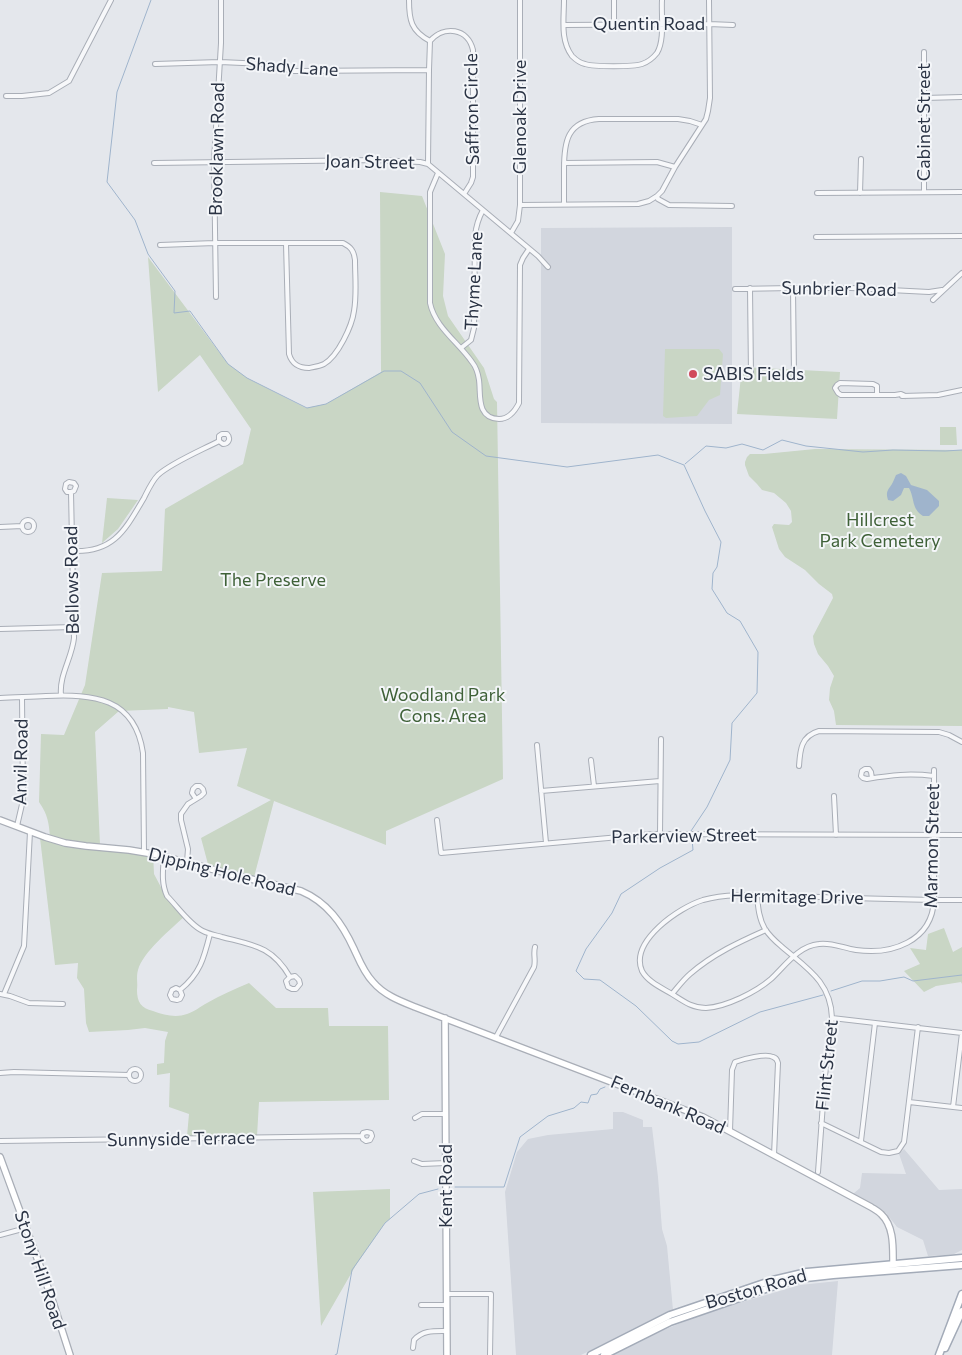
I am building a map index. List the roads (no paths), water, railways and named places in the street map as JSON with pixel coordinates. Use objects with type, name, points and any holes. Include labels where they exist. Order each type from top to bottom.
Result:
[{"type":"main road","name":"Dipping Hole Road","points":[[0,820],[45,838],[76,845],[164,856],[311,895],[331,911],[340,922],[366,974],[372,982],[396,999]]},
{"type":"main road","name":"Fernbank Road","points":[[396,999],[703,1117],[730,1131],[881,1214],[891,1230],[893,1263]]},
{"type":"main road","name":"Kent Road","points":[[445,1018],[447,1355]]},
{"type":"main road","name":"Stony Hill Road","points":[[0,1157],[51,1296],[70,1355]]},
{"type":"main road","points":[[943,1259],[962,1254]]},
{"type":"main road","name":"Boston Road","points":[[591,1355],[664,1318],[778,1278],[807,1272],[962,1258]]},
{"type":"main road","name":"Boston Road","points":[[604,1355],[670,1322],[783,1283],[833,1275],[962,1265]]},
{"type":"main road","points":[[950,1266],[956,1267],[962,1273]]},
{"type":"main road","points":[[940,1355],[962,1294]]},
{"type":"main road","points":[[940,1355],[962,1311]]},
{"type":"street","points":[[6,96],[49,93],[69,82],[111,0]]},
{"type":"street","name":"Brooklawn Road","points":[[216,297],[214,162],[220,62],[221,0]]},
{"type":"street","points":[[409,0],[409,16],[412,25],[419,34],[430,41],[428,70],[428,164]]},
{"type":"street","name":"Glenoak Drive","points":[[510,233],[518,221],[520,205],[520,0]]},
{"type":"street","points":[[564,0],[564,35],[566,44],[571,54],[579,62],[593,66],[628,66],[641,65],[648,62],[660,46],[662,0]]},
{"type":"street","points":[[614,0],[614,24]]},
{"type":"street","points":[[520,205],[638,204],[646,203],[662,191],[707,116],[709,104],[709,0]]},
{"type":"street","name":"Quentin Road","points":[[564,25],[733,25]]},
{"type":"street","name":"Saffron Circle","points":[[430,41],[436,35],[443,32],[455,32],[466,36],[473,50],[473,177],[464,194]]},
{"type":"street","name":"Cabinet Street","points":[[924,52],[924,192]]},
{"type":"street","name":"Shady Lane","points":[[155,64],[220,62],[265,64],[294,71],[428,70]]},
{"type":"street","points":[[924,98],[962,97]]},
{"type":"street","points":[[564,204],[564,162],[568,136],[574,128],[587,120],[678,119],[702,125]]},
{"type":"street","points":[[860,193],[861,159]]},
{"type":"street","name":"Joan Street","points":[[154,163],[413,160],[428,164],[538,256],[548,267]]},
{"type":"street","points":[[564,162],[657,162],[675,167]]},
{"type":"street","points":[[438,173],[430,192],[430,303],[432,311],[447,334],[461,348],[476,368],[479,376],[481,406],[484,412],[495,418],[502,419],[508,417],[514,412],[519,403],[520,265],[529,249]]},
{"type":"street","points":[[817,193],[962,192]]},
{"type":"street","points":[[657,196],[658,199],[669,205],[732,206]]},
{"type":"street","name":"Thyme Lane","points":[[461,348],[471,340],[474,328],[475,236],[476,226],[483,210]]},
{"type":"street","points":[[816,236],[962,236]]},
{"type":"street","points":[[160,245],[215,244],[286,244],[343,244],[350,247],[354,253],[355,304],[352,322],[333,356],[324,364],[314,367],[305,368],[297,366],[291,360],[289,354],[286,244]]},
{"type":"street","points":[[933,300],[962,273]]},
{"type":"street","points":[[750,288],[751,376]]},
{"type":"street","points":[[793,288],[794,377]]},
{"type":"street","name":"Sunbrier Road","points":[[735,289],[851,288],[929,292],[942,290]]},
{"type":"street","points":[[877,395],[877,386],[873,384],[840,383],[836,388],[838,394],[841,395],[894,396],[901,394],[905,396],[938,395],[962,390]]},
{"type":"street","points":[[72,551],[93,550],[113,541],[126,528],[158,475],[174,464],[219,441]]},
{"type":"street","name":"Bellows Road","points":[[61,695],[62,679],[73,649],[74,627],[70,492]]},
{"type":"street","points":[[0,527],[22,526]]},
{"type":"street","points":[[0,629],[74,627]]},
{"type":"street","points":[[0,698],[81,695],[107,701],[123,712],[134,726],[143,753],[144,852]]},
{"type":"street","name":"Anvil Road","points":[[17,826],[23,800],[22,697]]},
{"type":"street","points":[[799,766],[801,748],[805,739],[812,733],[821,730],[939,732],[962,742]]},
{"type":"street","points":[[660,739],[660,834]]},
{"type":"street","points":[[537,745],[546,844]]},
{"type":"street","points":[[592,760],[594,786]]},
{"type":"street","name":"Marmon Street","points":[[793,956],[813,944],[821,943],[852,950],[871,952],[881,950],[902,945],[912,940],[927,926],[934,900],[934,770]]},
{"type":"street","points":[[872,778],[903,774],[934,776]]},
{"type":"street","points":[[541,791],[660,781]]},
{"type":"street","points":[[834,796],[836,834]]},
{"type":"street","points":[[187,862],[188,849],[181,817],[184,808],[196,799]]},
{"type":"street","name":"Parkerview Street","points":[[438,820],[441,853],[660,834],[962,835]]},
{"type":"street","points":[[30,832],[24,946],[2,994],[30,1003],[62,1004]]},
{"type":"street","points":[[164,856],[163,884],[167,896],[194,925],[210,934],[266,950],[279,961],[290,976]]},
{"type":"street","name":"Hermitage Drive","points":[[793,956],[770,980],[744,996],[718,1007],[704,1008],[683,1002],[655,984],[647,978],[640,964],[645,945],[651,935],[662,924],[681,910],[702,900],[723,895],[962,900]]},
{"type":"street","name":"Flint Street","points":[[757,896],[761,922],[766,930],[819,980],[828,997],[832,1011],[818,1172]]},
{"type":"street","points":[[672,994],[689,975],[708,960],[741,941],[766,930]]},
{"type":"street","points":[[180,990],[190,982],[198,971],[210,934]]},
{"type":"street","points":[[496,1037],[534,967],[536,962],[535,948]]},
{"type":"street","points":[[832,1018],[962,1033],[953,1107]]},
{"type":"street","points":[[861,1142],[875,1022]]},
{"type":"street","points":[[821,1123],[886,1153],[898,1151],[904,1142],[918,1027]]},
{"type":"street","points":[[730,1131],[732,1070],[735,1062],[758,1056],[773,1056],[778,1063],[774,1155]]},
{"type":"street","points":[[0,1073],[129,1075]]},
{"type":"street","points":[[909,1102],[962,1108]]},
{"type":"street","points":[[415,1118],[422,1114],[446,1114]]},
{"type":"street","name":"Sunnyside Terrace","points":[[0,1142],[362,1136]]},
{"type":"street","points":[[414,1161],[422,1164],[446,1163]]},
{"type":"street","points":[[0,1235],[26,1228]]},
{"type":"street","points":[[447,1294],[491,1294],[490,1355]]},
{"type":"street","points":[[422,1305],[447,1304]]},
{"type":"street","points":[[413,1348],[414,1340],[422,1334],[447,1331]]},
{"type":"water","points":[[901,473],[906,476],[911,485],[927,490],[939,501],[939,506],[929,516],[923,516],[919,513],[909,488],[904,488],[901,495],[893,501],[888,500],[888,490],[896,475]]},
{"type":"waterway","points":[[151,0],[117,92],[107,182],[135,220],[148,254],[175,291],[174,313],[190,311],[228,364],[247,378],[307,408],[326,404],[384,371],[401,371],[420,383],[452,432],[486,456],[567,467],[658,455],[684,465],[721,542],[717,567],[713,573],[712,589],[727,613],[740,621],[758,652],[757,693],[732,723],[730,760],[707,807],[691,831]]},
{"type":"waterway","points":[[685,464],[706,446],[726,448],[742,444],[763,450],[782,440],[806,446],[863,452],[962,450]]},
{"type":"waterway","points":[[692,839],[693,850],[660,868],[621,894],[612,913],[586,949],[576,971],[584,979],[600,980],[636,1006],[672,1041],[678,1044],[699,1042],[760,1012],[823,995]]},
{"type":"waterway","points":[[831,991],[862,981],[880,981],[904,977],[913,981],[962,975]]},
{"type":"waterway","points":[[455,1187],[504,1187],[520,1137],[548,1116],[574,1108],[581,1102],[588,1103],[591,1095],[597,1094],[600,1089],[605,1087]]},
{"type":"waterway","points":[[335,1355],[337,1354],[352,1270],[385,1223],[419,1194],[438,1189]]},
{"type":"place","name":"SABIS Fields","points":[[693,374]]},
{"type":"park label","name":"Hillcrest Park Cemetery","points":[[880,530]]},
{"type":"park label","name":"The Preserve","points":[[273,580]]},
{"type":"park label","name":"Woodland Park Cons. Area","points":[[443,705]]}]
